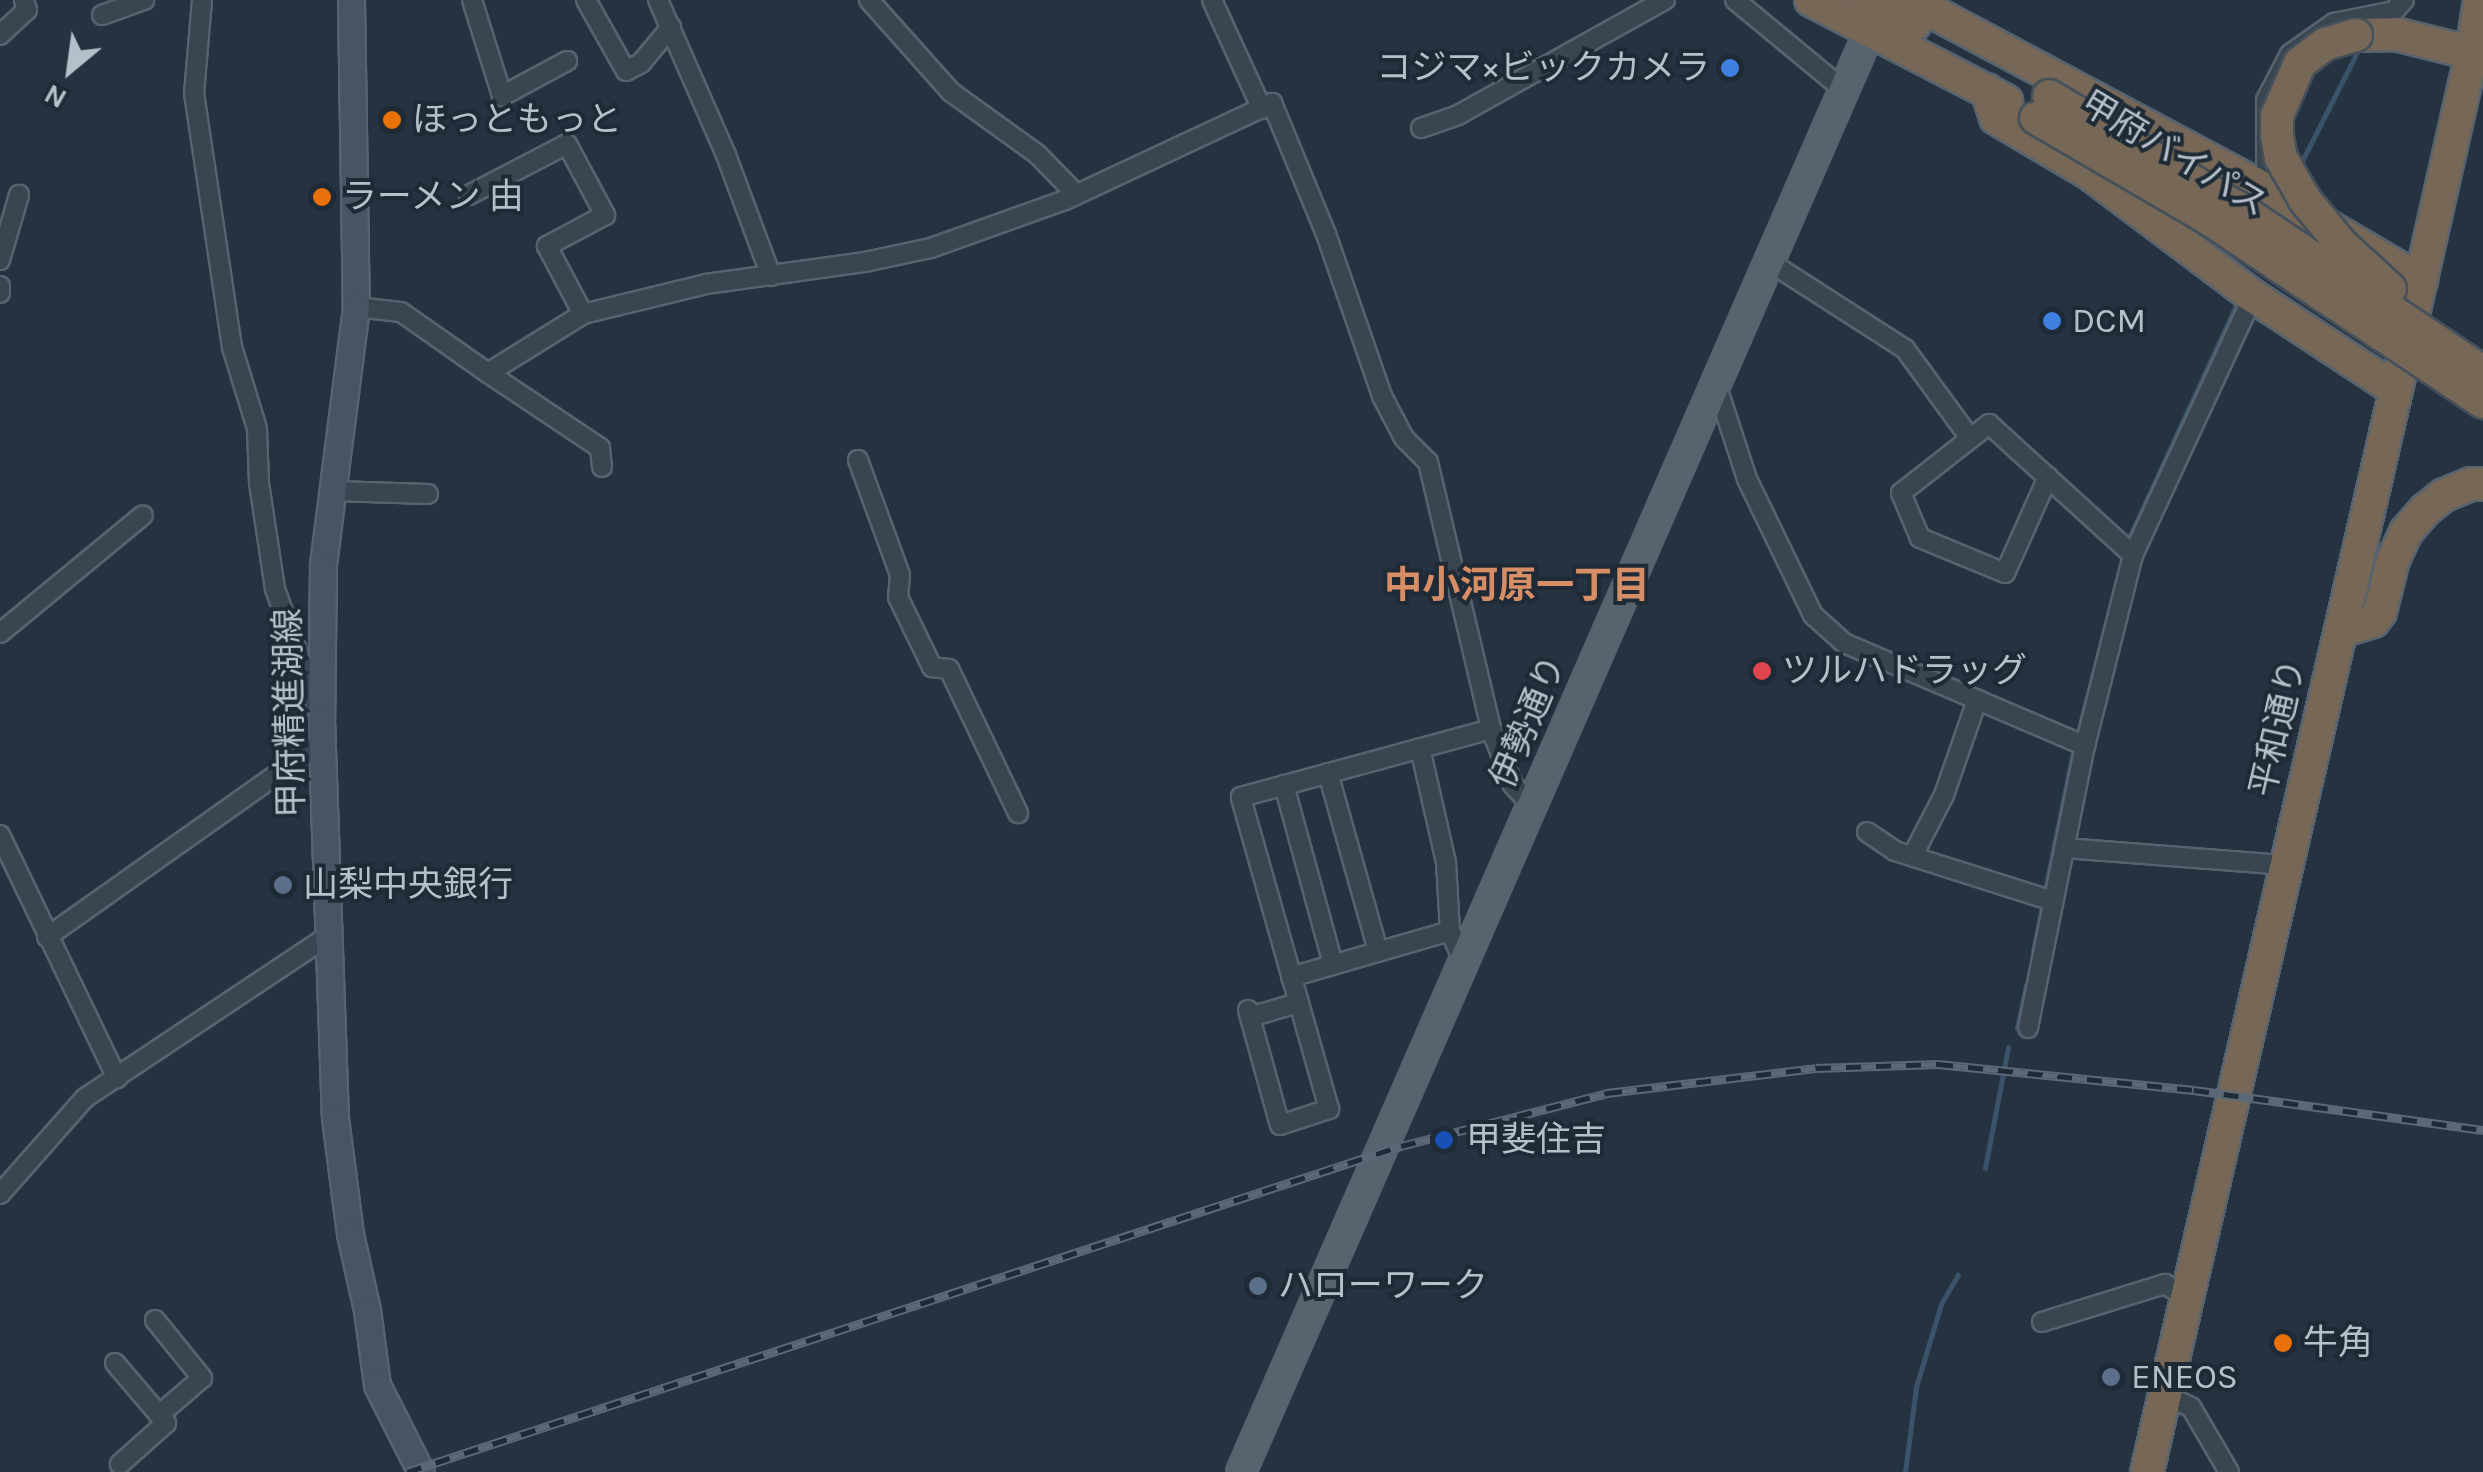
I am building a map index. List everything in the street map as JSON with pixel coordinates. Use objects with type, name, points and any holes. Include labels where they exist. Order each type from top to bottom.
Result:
[{"type":"highway","name":"甲府バイパス","points":[[1810,0],[1880,10],[2042,107],[2483,402]]},
{"type":"highway","name":"平和通り","points":[[2147,1472],[2342,630],[2472,52],[2480,0]]},
{"type":"highway","name":"甲府バイパス","points":[[1880,10],[1987,90],[2042,107],[2238,208],[2483,372]]},
{"type":"highway","points":[[1880,10],[1928,10],[2266,190],[2420,281]]},
{"type":"highway","points":[[2472,52],[2396,34],[2356,35],[2326,44],[2300,63],[2278,116],[2282,158],[2304,200],[2366,269],[2483,357]]},
{"type":"highway","points":[[1987,90],[1996,118],[2142,210],[2253,296],[2396,390]]},
{"type":"highway","points":[[2342,630],[2373,620],[2380,612],[2393,560],[2406,532],[2425,510],[2444,496],[2471,484],[2483,484]]},
{"type":"main road","name":"甲府精進湖線","points":[[351,0],[356,307],[324,566],[322,730],[332,933],[335,1118],[350,1234],[367,1310],[377,1385],[421,1472]]},
{"type":"main road","name":"伊勢通り","points":[[1240,1472],[1880,10]]},
{"type":"street","points":[[0,35],[27,10],[24,0]]},
{"type":"street","points":[[102,16],[119,4],[144,0]]},
{"type":"street","points":[[47,937],[322,730],[276,589],[259,483],[257,429],[232,347],[194,93],[202,0]]},
{"type":"street","points":[[472,0],[502,96],[567,60]]},
{"type":"street","points":[[586,0],[626,71],[642,64],[671,27]]},
{"type":"street","points":[[658,0],[771,276]]},
{"type":"street","points":[[868,0],[951,92],[1037,154],[1076,194]]},
{"type":"street","points":[[1212,0],[1262,109]]},
{"type":"street","points":[[1421,128],[1476,106],[1665,0]]},
{"type":"street","points":[[1736,0],[1845,91]]},
{"type":"street","points":[[2266,190],[2266,100],[2290,54],[2334,22],[2394,11],[2404,0]]},
{"type":"street","points":[[488,373],[582,314],[706,284],[930,248],[1076,194],[1272,103],[1326,234],[1382,396],[1404,438],[1428,462],[1490,729],[1513,784],[1531,804]]},
{"type":"street","points":[[469,195],[567,144],[605,215],[547,246],[582,314]]},
{"type":"street","points":[[0,260],[19,195]]},
{"type":"street","points":[[1772,263],[1905,349],[1970,438]]},
{"type":"street","points":[[2028,1028],[2086,746],[2133,554],[2253,296]]},
{"type":"street","points":[[356,307],[401,312],[600,448],[602,466]]},
{"type":"street","points":[[1717,387],[1747,480],[1813,615],[1844,643],[2086,746]]},
{"type":"street","points":[[2048,477],[2005,573],[1920,538],[1901,493],[1989,424],[2048,477],[2133,554]]},
{"type":"street","points":[[858,460],[900,576],[898,597],[932,667],[948,669],[1018,813]]},
{"type":"street","points":[[334,492],[428,494]]},
{"type":"street","points":[[0,633],[143,515]]},
{"type":"street","points":[[1913,856],[1944,796],[1977,700]]},
{"type":"street","points":[[1298,1003],[1248,1014],[1280,1124],[1329,1109],[1242,797],[1490,729]]},
{"type":"street","points":[[1420,748],[1446,862],[1450,931],[1464,963]]},
{"type":"street","points":[[1328,774],[1378,952]]},
{"type":"street","points":[[1284,785],[1334,964]]},
{"type":"street","points":[[1867,832],[1895,851],[2054,901]]},
{"type":"street","points":[[0,834],[117,1078]]},
{"type":"street","points":[[2064,848],[2287,865]]},
{"type":"street","points":[[1291,977],[1450,931]]},
{"type":"street","points":[[0,1194],[86,1098],[332,933]]},
{"type":"street","points":[[2042,1322],[2165,1284],[2188,1299]]},
{"type":"street","points":[[155,1320],[202,1378],[159,1415]]},
{"type":"street","points":[[115,1363],[166,1424],[120,1464]]},
{"type":"street","points":[[2166,1396],[2191,1407],[2229,1472]]},
{"type":"waterway","points":[[2300,165],[2360,46]]},
{"type":"waterway","points":[[2127,542],[2239,298]]},
{"type":"waterway","points":[[2077,736],[2124,553]]},
{"type":"waterway","points":[[2045,890],[2074,746]]},
{"type":"waterway","points":[[2033,951],[2042,906]]},
{"type":"waterway","points":[[2017,1028],[2026,985]]},
{"type":"waterway","points":[[1985,1168],[2008,1047]]},
{"type":"waterway","points":[[1905,1472],[1916,1387],[1941,1304],[1958,1275]]},
{"type":"railway","points":[[407,1472],[1401,1146],[1607,1093],[1816,1068],[1938,1064],[2194,1090],[2483,1130]]},
{"type":"place","name":"コジマ×ビックカメラ","points":[[1730,68]]},
{"type":"place","name":"ほっともっと","points":[[392,120]]},
{"type":"place","name":"ラーメン 由","points":[[322,197]]},
{"type":"place","name":"DCM","points":[[2052,321]]},
{"type":"place","name":"ツルハドラッグ","points":[[1762,671]]},
{"type":"place","name":"山梨中央銀行","points":[[283,885]]},
{"type":"place","name":"甲斐住吉","points":[[1444,1140]]},
{"type":"place","name":"ハローワーク","points":[[1258,1286]]},
{"type":"place","name":"牛角","points":[[2283,1343]]},
{"type":"place","name":"ENEOS","points":[[2111,1377]]},
{"type":"district","name":"中小河原一丁目","points":[[1517,586]]}]
